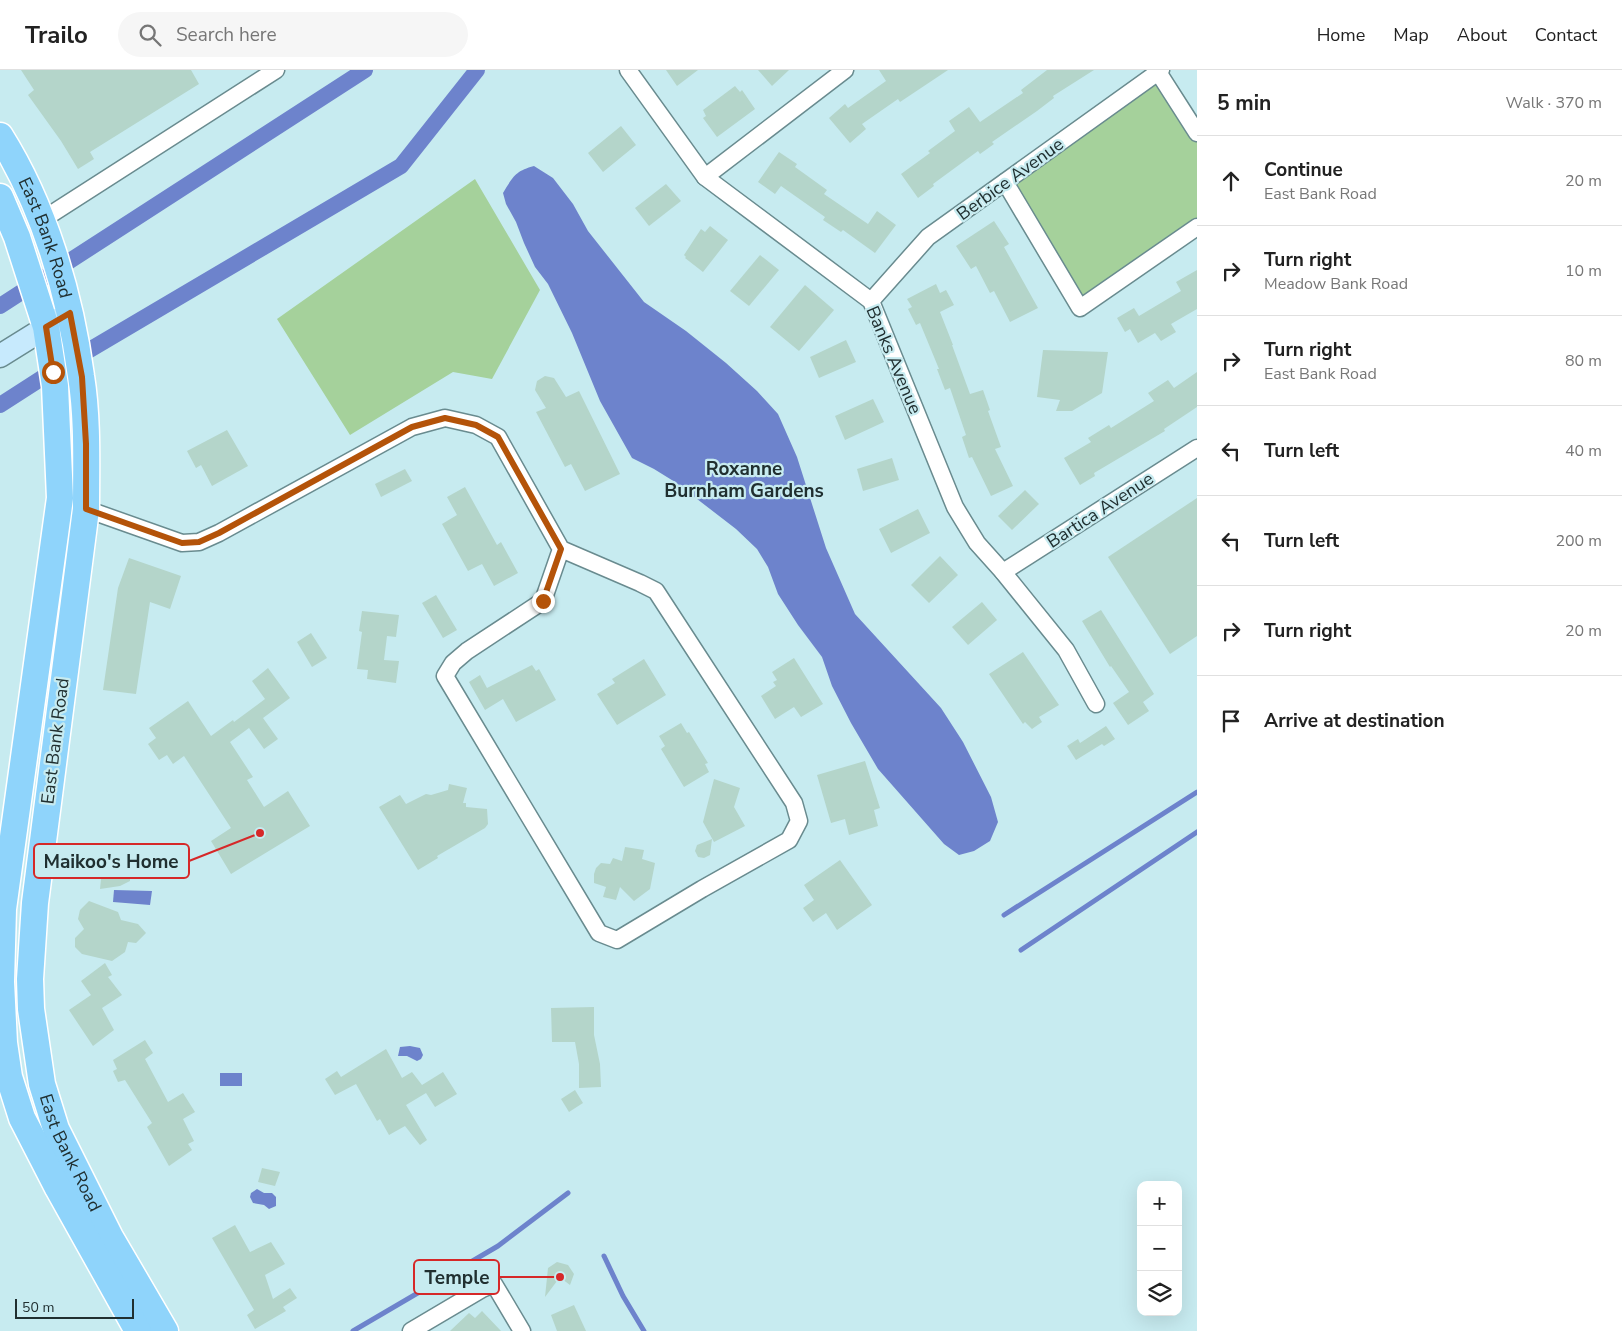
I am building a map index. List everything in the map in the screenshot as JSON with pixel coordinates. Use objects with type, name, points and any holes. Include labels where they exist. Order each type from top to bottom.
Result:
[{"type":"main road","name":"East Bank Road","points":[[0,136],[9,150],[42,220],[70,313],[82,377],[86,444],[86,509],[35,903],[30,979],[34,1039],[41,1075],[56,1128],[110,1237],[165,1331]]},
{"type":"main road","name":"East Bank Road","points":[[0,197],[18,237],[46,327],[55,386],[60,498],[4,909],[1,982],[6,1084],[35,1144],[138,1331]]},
{"type":"main road","points":[[0,356],[70,313]]},
{"type":"main road","points":[[1,982],[30,979]]},
{"type":"street","points":[[42,220],[276,70]]},
{"type":"street","name":"Banks Avenue","points":[[628,70],[705,177],[871,301],[955,507],[977,543],[1004,572],[1066,650],[1096,704]]},
{"type":"street","points":[[705,177],[845,70]]},
{"type":"street","points":[[1159,71],[1197,133]]},
{"type":"street","name":"Berbice Avenue","points":[[871,301],[928,237],[1159,71]]},
{"type":"street","points":[[1005,182],[1080,308],[1197,227]]},
{"type":"street","points":[[86,509],[182,543],[199,542],[219,533],[412,427],[445,418],[476,425],[498,437],[561,549],[656,591],[794,803],[799,821],[789,840],[617,940],[599,933],[445,676],[453,663],[468,651],[543,601],[561,549]]},
{"type":"street","name":"Bartica Avenue","points":[[1004,572],[1197,448]]},
{"type":"street","points":[[411,1331],[482,1289],[494,1284],[522,1331]]},
{"type":"green space","points":[[1158,72],[1197,133],[1197,227],[1080,308],[1005,182]]},
{"type":"green space","points":[[475,179],[540,290],[492,379],[453,372],[350,435],[277,319]]},
{"type":"water","points":[[534,166],[553,178],[573,204],[588,231],[644,302],[686,331],[726,363],[757,391],[778,414],[797,457],[826,548],[855,614],[941,708],[963,742],[991,797],[998,822],[990,841],[974,851],[959,855],[944,844],[878,769],[832,686],[822,657],[778,594],[768,567],[757,549],[736,529],[675,482],[632,458],[600,401],[572,333],[548,284],[535,267],[516,222],[506,204],[503,193],[512,179],[523,170]]},
{"type":"water","points":[[114,890],[152,891],[150,905],[113,902]]},
{"type":"water","points":[[400,1047],[420,1048],[423,1055],[421,1059],[417,1061],[407,1056],[398,1056]]},
{"type":"water","points":[[220,1073],[242,1073],[242,1086],[220,1086]]},
{"type":"water","points":[[257,1189],[264,1193],[272,1193],[276,1197],[276,1206],[269,1209],[264,1205],[253,1203],[250,1197],[251,1193]]},
{"type":"building","points":[[21,70],[191,70],[199,84],[90,152],[94,159],[78,169],[61,141],[28,95],[34,90]]},
{"type":"building","points":[[666,70],[698,70],[677,86]]},
{"type":"building","points":[[758,70],[789,70],[772,86]]},
{"type":"building","points":[[879,70],[948,70],[900,102],[898,99],[862,124],[866,129],[850,143],[829,118],[845,104],[848,108],[886,81]]},
{"type":"building","points":[[1047,70],[1094,70],[1053,96],[1054,98],[1037,111],[992,142],[994,144],[980,154],[978,151],[933,184],[934,186],[918,198],[901,174],[930,153],[928,151],[955,131],[949,121],[969,107],[980,122],[1023,93],[1021,90]]},
{"type":"building","points":[[735,86],[740,92],[742,90],[755,109],[717,137],[703,118],[706,116],[703,110]]},
{"type":"building","points":[[621,126],[636,145],[603,172],[588,153]]},
{"type":"building","points":[[779,152],[797,164],[795,167],[827,190],[824,194],[868,224],[877,211],[896,225],[875,253],[843,230],[841,232],[823,220],[825,217],[781,186],[775,194],[758,182]]},
{"type":"building","points":[[666,184],[681,201],[649,226],[635,208]]},
{"type":"building","points":[[994,221],[1009,244],[1004,247],[1038,308],[1010,322],[994,291],[990,293],[976,266],[971,269],[956,246]]},
{"type":"building","points":[[710,226],[728,240],[703,272],[685,258],[684,255],[701,229],[705,232]]},
{"type":"building","points":[[760,255],[779,270],[749,306],[730,291]]},
{"type":"building","points":[[1197,270],[1197,309],[1171,324],[1176,332],[1161,341],[1155,333],[1138,343],[1130,329],[1125,332],[1117,318],[1134,308],[1139,316],[1181,291],[1176,282]]},
{"type":"building","points":[[936,284],[940,293],[946,290],[954,305],[940,312],[970,394],[983,390],[990,410],[988,411],[1001,447],[995,449],[1013,486],[991,496],[972,457],[969,458],[962,437],[966,435],[950,388],[945,390],[937,369],[939,369],[920,323],[916,325],[908,309],[912,307],[907,299]]},
{"type":"building","points":[[805,285],[834,310],[799,351],[770,327]]},
{"type":"building","points":[[846,340],[856,362],[819,378],[810,357]]},
{"type":"building","points":[[1043,350],[1108,352],[1102,393],[1072,411],[1056,411],[1060,400],[1037,397]]},
{"type":"building","points":[[1197,372],[1197,407],[1164,429],[1165,431],[1094,473],[1095,476],[1080,485],[1064,458],[1091,442],[1088,438],[1109,425],[1111,428],[1154,401],[1148,393],[1168,380],[1174,388]]},
{"type":"building","points":[[545,376],[554,378],[566,397],[579,391],[620,474],[585,491],[571,464],[565,467],[536,412],[546,408],[535,390],[537,381]]},
{"type":"building","points":[[873,399],[884,422],[845,440],[835,416]]},
{"type":"building","points":[[227,430],[248,466],[212,486],[201,465],[196,468],[187,451]]},
{"type":"building","points":[[892,458],[899,480],[863,491],[857,469]]},
{"type":"building","points":[[405,469],[412,481],[381,497],[375,484]]},
{"type":"building","points":[[465,487],[497,545],[501,542],[518,573],[494,586],[482,564],[468,571],[442,524],[457,515],[447,497]]},
{"type":"building","points":[[1025,490],[1039,504],[1012,530],[998,516]]},
{"type":"building","points":[[1197,498],[1197,636],[1170,654],[1108,557]]},
{"type":"building","points":[[918,509],[930,533],[891,553],[879,529]]},
{"type":"building","points":[[940,556],[958,575],[929,603],[911,585]]},
{"type":"building","points":[[129,558],[181,576],[170,609],[150,602],[136,694],[103,690],[118,588]]},
{"type":"building","points":[[436,595],[457,630],[443,638],[422,603]]},
{"type":"building","points":[[982,602],[997,620],[968,645],[952,627]]},
{"type":"building","points":[[1101,610],[1154,694],[1143,702],[1149,711],[1128,725],[1113,703],[1129,692],[1110,667],[1082,621]]},
{"type":"building","points":[[362,611],[399,615],[396,637],[387,636],[384,660],[399,661],[396,683],[367,679],[368,670],[357,669],[362,632],[359,631]]},
{"type":"building","points":[[311,633],[327,658],[312,667],[297,642]]},
{"type":"building","points":[[1023,652],[1059,705],[1039,717],[1042,722],[1032,729],[1025,722],[1023,724],[989,674]]},
{"type":"building","points":[[794,658],[823,704],[801,717],[794,707],[775,719],[761,696],[776,686],[773,682],[777,680],[772,672]]},
{"type":"building","points":[[644,659],[666,695],[617,725],[597,694],[615,683],[612,679]]},
{"type":"building","points":[[532,665],[536,671],[539,669],[556,700],[516,722],[503,699],[485,710],[469,682],[480,675],[487,688]]},
{"type":"building","points":[[268,668],[290,698],[263,718],[278,739],[264,749],[249,728],[230,742],[253,777],[247,780],[264,807],[288,791],[310,826],[231,874],[211,841],[231,828],[184,756],[173,764],[167,755],[159,760],[148,744],[156,738],[149,728],[188,701],[211,736],[265,699],[252,681]]},
{"type":"building","points":[[681,723],[687,733],[689,732],[708,763],[705,764],[709,772],[684,787],[661,749],[665,746],[659,736]]},
{"type":"building","points":[[1106,726],[1115,739],[1104,746],[1102,744],[1076,760],[1067,746],[1078,739],[1080,743]]},
{"type":"building","points":[[865,761],[880,808],[874,810],[878,826],[849,835],[845,819],[831,823],[817,775]]},
{"type":"building","points":[[714,779],[740,788],[734,807],[745,826],[714,842],[703,822]]},
{"type":"building","points":[[449,784],[467,788],[463,803],[466,803],[466,807],[487,809],[488,824],[485,828],[437,856],[438,858],[418,870],[379,807],[400,795],[406,804],[426,794],[431,795],[448,790]]},
{"type":"building","points":[[712,839],[710,855],[704,858],[698,857],[695,851],[697,845]]},
{"type":"building","points":[[625,847],[644,850],[642,859],[655,863],[650,889],[634,901],[620,887],[616,900],[603,897],[606,887],[594,883],[596,868],[601,863],[610,864],[613,858],[622,861]]},
{"type":"building","points":[[840,860],[872,905],[837,930],[826,913],[813,922],[803,908],[814,900],[804,885]]},
{"type":"building","points":[[112,861],[124,862],[130,871],[130,881],[120,886],[100,889],[102,869]]},
{"type":"building","points":[[89,901],[118,912],[121,920],[138,924],[146,933],[136,943],[128,942],[125,952],[112,961],[82,954],[75,947],[75,938],[84,929],[78,919],[80,910]]},
{"type":"building","points":[[105,963],[112,975],[108,977],[122,995],[102,1008],[114,1030],[93,1046],[69,1010],[91,995],[81,981]]},
{"type":"building","points":[[594,1007],[594,1035],[600,1064],[601,1087],[579,1088],[579,1064],[575,1042],[552,1042],[551,1008]]},
{"type":"building","points":[[145,1040],[153,1053],[145,1059],[168,1102],[183,1093],[195,1112],[183,1119],[194,1141],[188,1144],[192,1150],[169,1166],[147,1127],[152,1123],[125,1080],[118,1082],[113,1071],[117,1069],[113,1060]]},
{"type":"building","points":[[386,1049],[402,1078],[412,1072],[422,1085],[443,1072],[457,1094],[435,1107],[426,1093],[406,1105],[427,1140],[420,1145],[405,1126],[389,1135],[380,1119],[377,1121],[356,1084],[335,1095],[325,1079],[337,1071],[341,1077]]},
{"type":"building","points":[[575,1090],[583,1103],[569,1112],[561,1099]]},
{"type":"building","points":[[262,1168],[280,1172],[275,1186],[258,1182]]},
{"type":"building","points":[[235,1225],[250,1252],[271,1242],[285,1264],[265,1275],[273,1299],[290,1288],[297,1298],[283,1307],[286,1311],[255,1329],[247,1315],[254,1310],[212,1238]]},
{"type":"building","points":[[557,1262],[568,1265],[574,1274],[570,1285],[562,1279],[560,1283],[557,1281],[545,1297],[548,1268]]},
{"type":"building","points":[[574,1305],[586,1331],[557,1331],[551,1315]]},
{"type":"building","points":[[482,1311],[501,1331],[450,1331],[469,1313],[475,1318]]},
{"type":"waterway","points":[[0,306],[365,70]]},
{"type":"waterway","points":[[0,405],[42,378],[401,166],[477,70]]},
{"type":"waterway","points":[[1004,915],[1197,792]]},
{"type":"waterway","points":[[1021,950],[1197,832]]},
{"type":"waterway","points":[[353,1331],[498,1246],[568,1193]]},
{"type":"waterway","points":[[604,1256],[623,1296],[644,1331]]},
{"type":"place","name":"Maikoo's Home","points":[[260,833]]},
{"type":"place","name":"Temple","points":[[560,1277]]},
{"type":"district","name":"Roxanne Burnham Gardens","points":[[744,480]]},
{"type":"route","points":[[53,372],[46,327],[70,313],[82,377],[86,444],[86,509],[182,543],[199,542],[219,533],[412,427],[445,418],[476,425],[498,437],[561,549],[543,601]]}]
